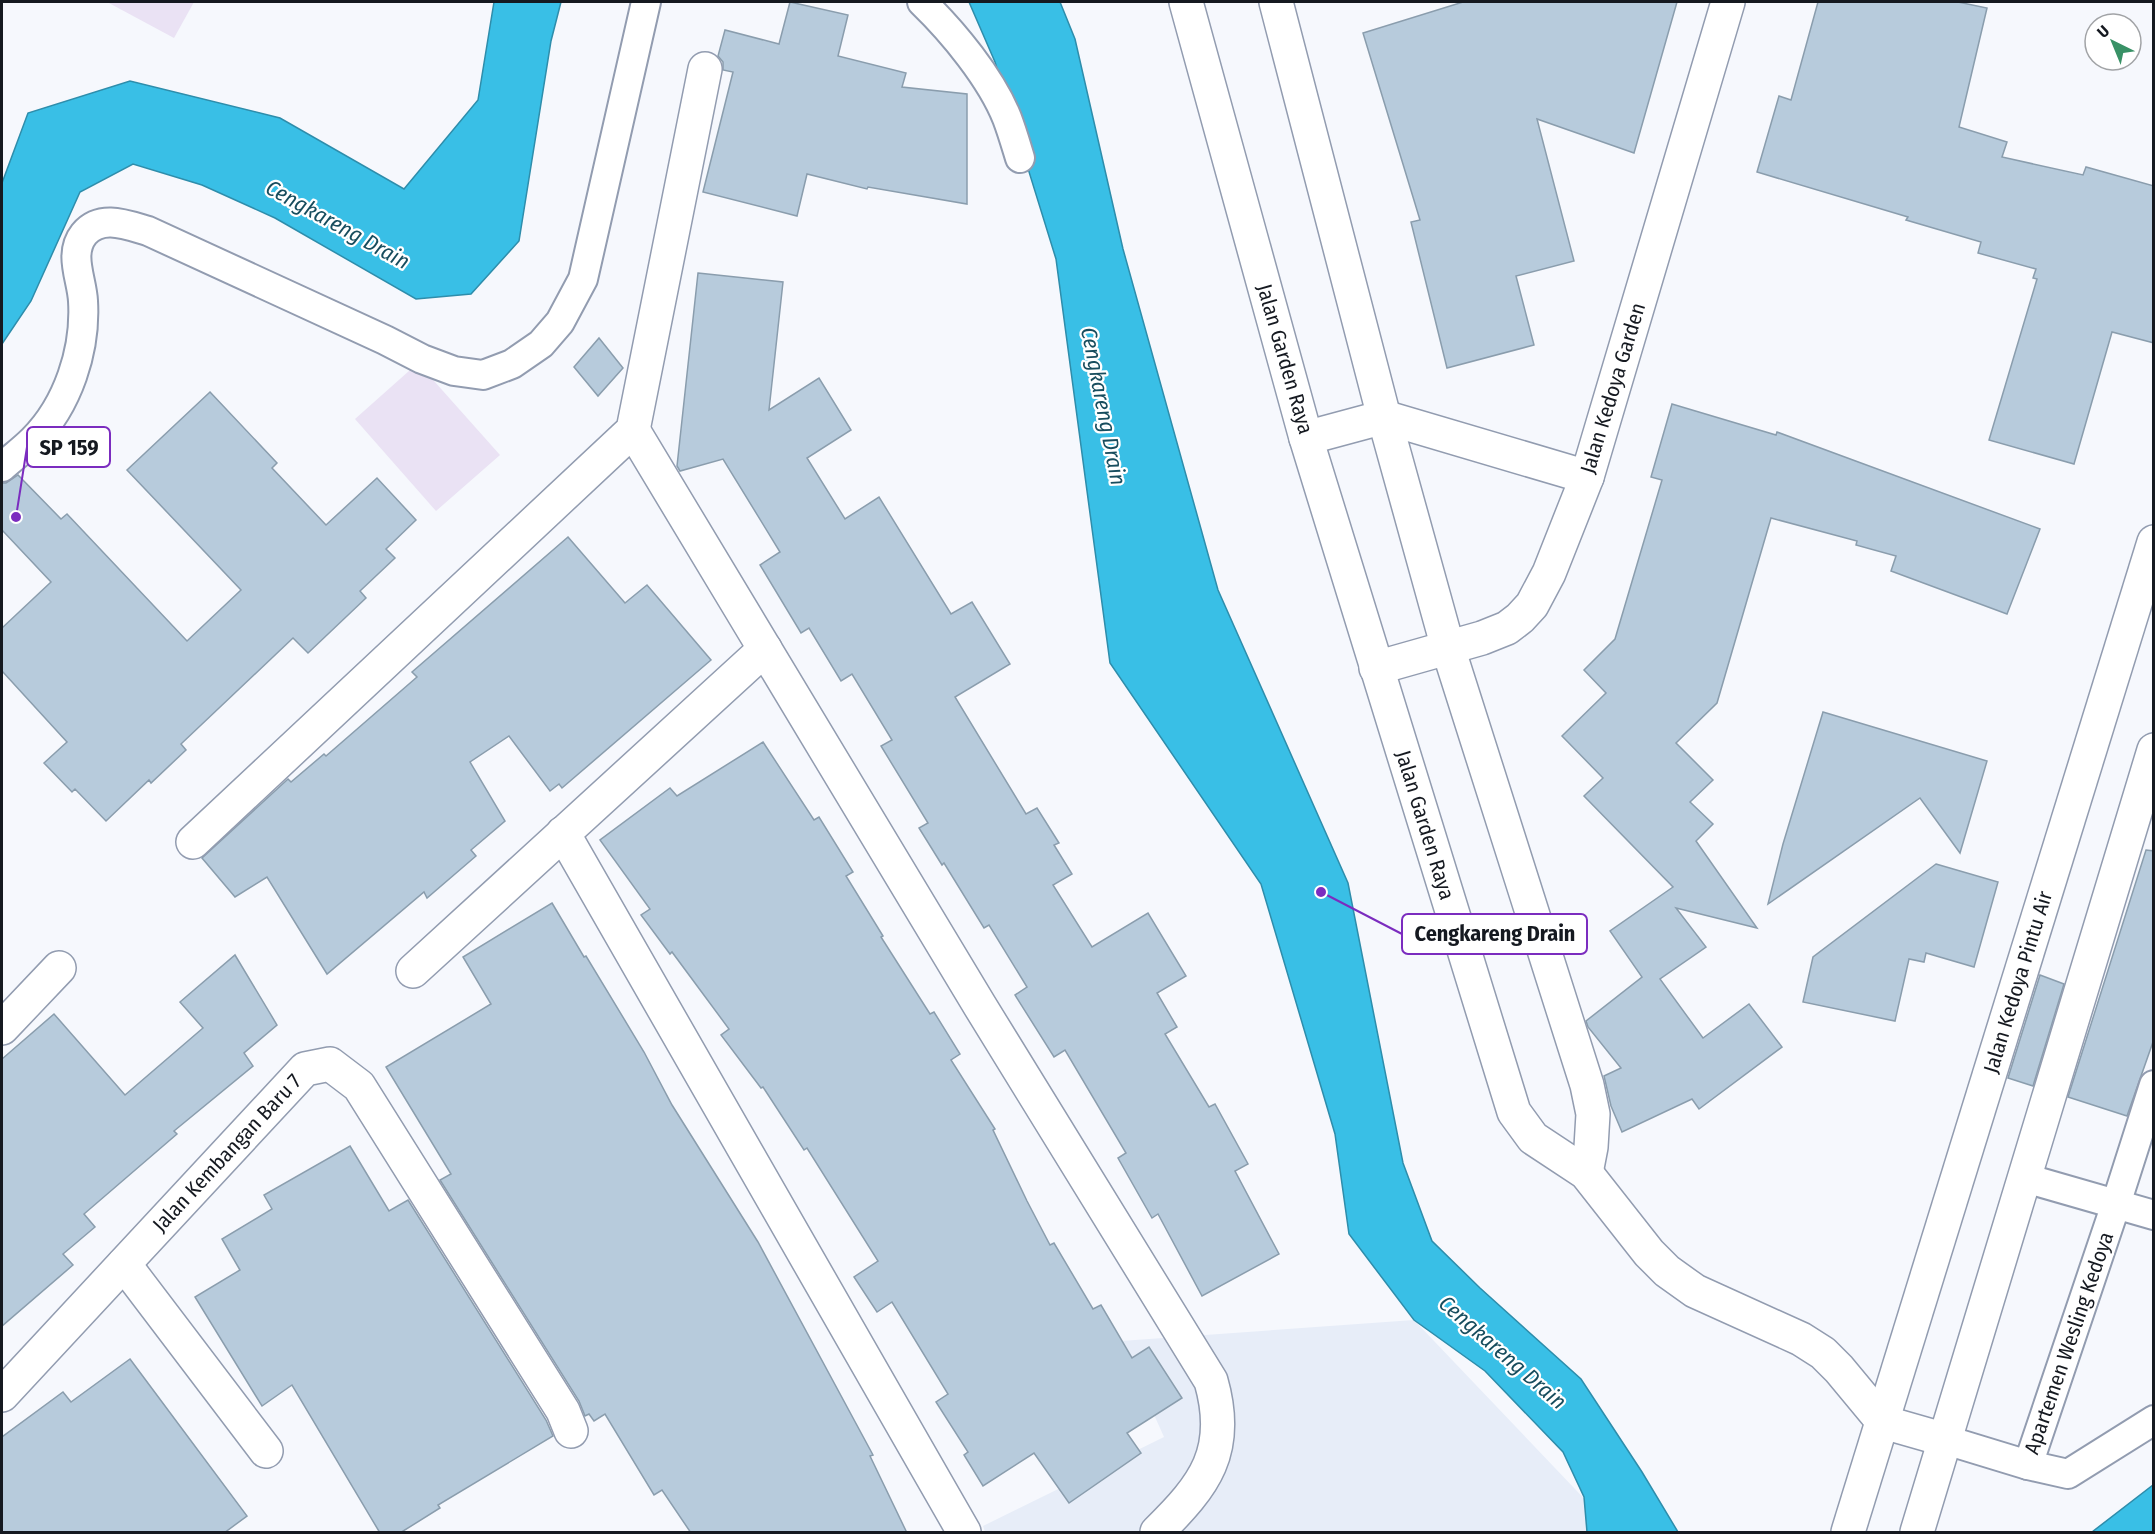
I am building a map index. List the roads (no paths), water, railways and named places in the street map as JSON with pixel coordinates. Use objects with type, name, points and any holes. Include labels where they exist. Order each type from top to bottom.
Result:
[{"type":"street","name":"Jalan Garden Raya","points":[[1186,2],[1306,438],[1514,1112],[1533,1138],[1586,1173]]},
{"type":"street","points":[[1276,2],[1384,417],[1448,648],[1587,1085],[1593,1114],[1591,1147],[1586,1173],[1666,1271],[1695,1291],[1801,1339],[1823,1353],[1883,1422],[1946,1440]]},
{"type":"street","name":"Jalan Kedoya Garden","points":[[1376,668],[1448,648],[1507,628],[1532,605],[1549,573],[1587,477],[1728,2]]},
{"type":"street","points":[[193,842],[633,430],[705,69]]},
{"type":"street","points":[[1306,438],[1384,417],[1587,477]]},
{"type":"street","points":[[633,430],[980,1006],[1211,1382],[1218,1403],[1220,1426],[1216,1449],[1207,1473],[1172,1518],[1157,1533]]},
{"type":"street","name":"Jalan Kedoya Pintu Air","points":[[1848,1533],[2154,542]]},
{"type":"street","points":[[413,971],[765,649]]},
{"type":"street","points":[[1917,1533],[2154,750]]},
{"type":"street","points":[[563,833],[964,1533]]},
{"type":"street","points":[[2,1028],[59,968]]},
{"type":"street","name":"Jalan Kembangan Baru 7","points":[[2,1395],[305,1069],[330,1064],[359,1086],[563,1411],[571,1431]]},
{"type":"street","points":[[124,1264],[266,1451]]},
{"type":"lane","points":[[2,467],[34,439],[65,396],[82,344],[84,300],[76,262],[77,247],[84,234],[97,224],[111,222],[148,231],[422,359],[454,371],[483,375],[512,364],[541,344],[560,322],[584,279],[645,2]]},
{"type":"lane","points":[[922,2],[940,18],[979,69],[1006,117],[1020,158]]},
{"type":"lane","name":"Apartemen Wesling Kedoya","points":[[2154,1085],[2028,1465],[2068,1474],[2154,1420]]},
{"type":"lane","points":[[2025,1178],[2154,1215]]},
{"type":"lane","points":[[1946,1440],[2028,1465]]},
{"type":"water","points":[[494,2],[561,2],[551,41],[519,241],[471,294],[416,299],[275,218],[202,185],[133,164],[80,192],[31,301],[2,344],[2,183],[28,113],[130,81],[280,118],[404,189],[478,100]]},
{"type":"water","points":[[969,2],[1060,2],[1075,39],[1123,249],[1218,590],[1348,883],[1403,1163],[1432,1241],[1480,1288],[1581,1379],[1678,1532],[1587,1532],[1584,1497],[1563,1452],[1485,1371],[1414,1320],[1349,1234],[1335,1134],[1261,884],[1110,663],[1056,259],[995,62]]},
{"type":"water","points":[[2153,1485],[2153,1532],[2092,1532]]},
{"type":"place","name":"SP 159","points":[[16,517]]},
{"type":"place","name":"Cengkareng Drain","points":[[1321,892]]}]
